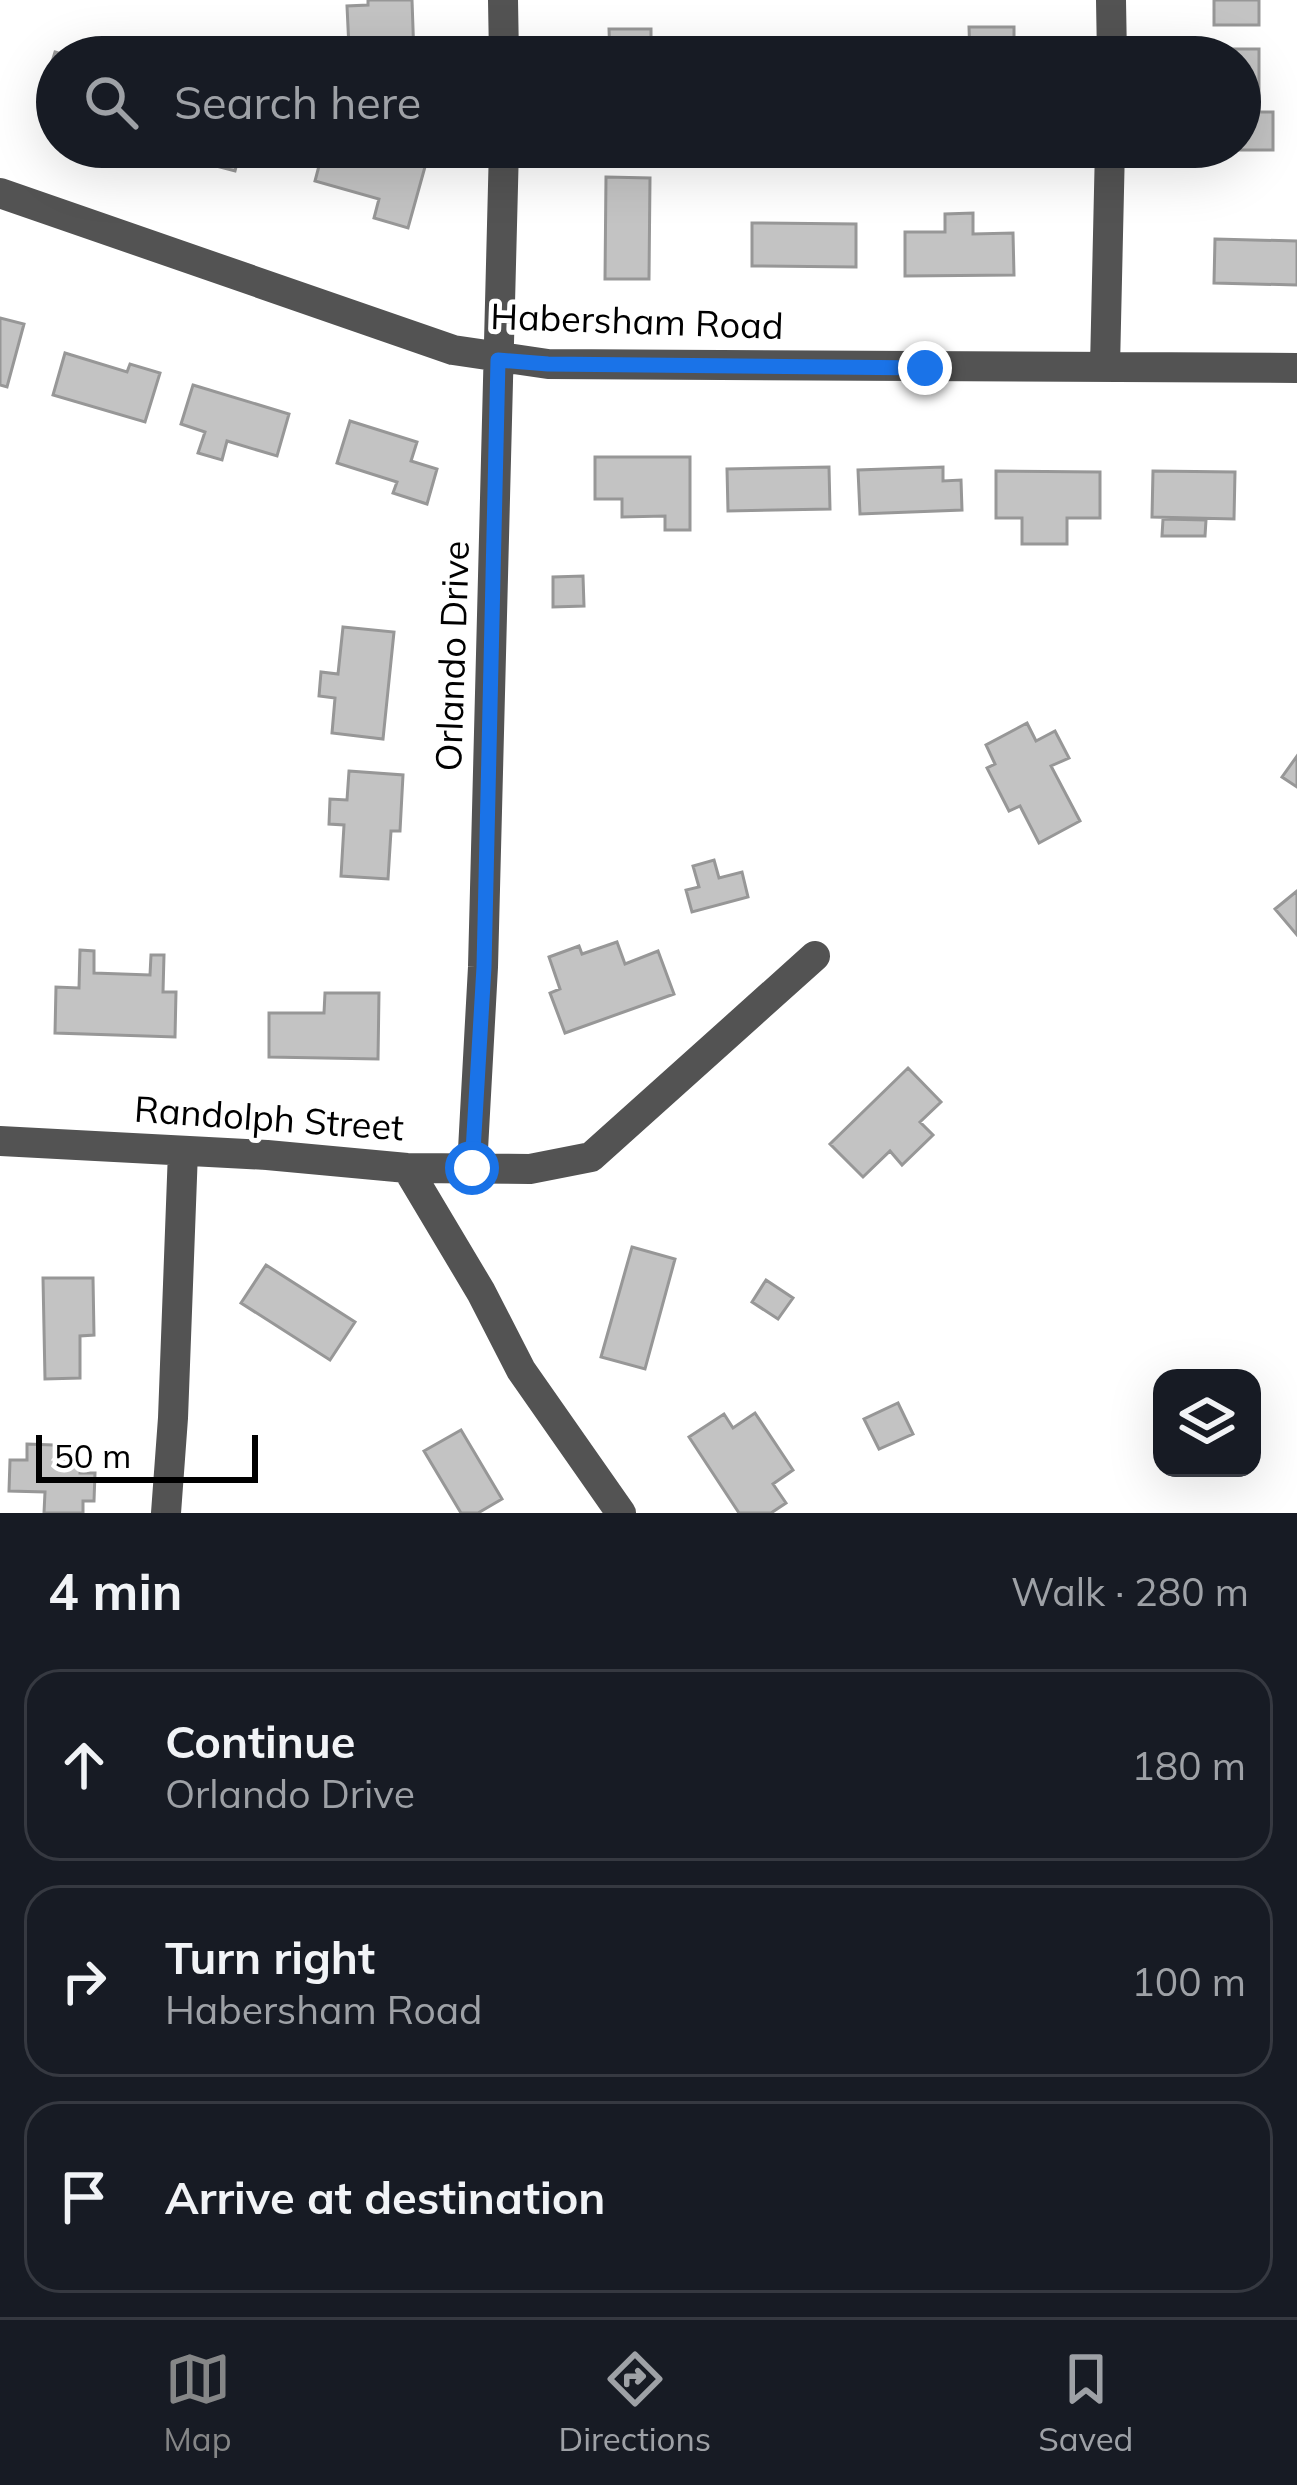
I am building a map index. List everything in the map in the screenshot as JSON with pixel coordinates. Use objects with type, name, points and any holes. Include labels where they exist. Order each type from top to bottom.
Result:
[{"type":"street","points":[[503,0],[504,36]]},
{"type":"street","points":[[1112,0],[1112,36]]},
{"type":"street","name":"Orlando Drive","points":[[472,1168],[484,967],[503,168]]},
{"type":"street","points":[[1105,367],[1110,168]]},
{"type":"street","name":"Habersham Road","points":[[0,193],[453,350],[498,360],[619,365],[1297,368]]},
{"type":"street","name":"Randolph Street","points":[[0,1141],[407,1168],[530,1168],[591,1157],[815,956]]},
{"type":"street","points":[[166,1513],[183,1151]]},
{"type":"street","points":[[407,1168],[521,1370],[621,1513]]},
{"type":"building","points":[[368,0],[412,0],[413,36],[348,36],[347,6],[368,5]]},
{"type":"building","points":[[1214,0],[1259,0],[1259,25],[1214,25]]},
{"type":"building","points":[[969,27],[1014,27],[1014,36],[969,36]]},
{"type":"building","points":[[609,29],[651,29],[651,36],[609,36]]},
{"type":"building","points":[[1261,112],[1273,112],[1273,150],[1261,150]]},
{"type":"building","points":[[318,168],[425,168],[408,228],[374,218],[379,199],[315,181]]},
{"type":"building","points":[[606,177],[650,178],[649,279],[605,279]]},
{"type":"building","points":[[973,213],[973,234],[1013,233],[1014,275],[905,276],[905,232],[945,232],[945,214]]},
{"type":"building","points":[[752,223],[856,224],[856,267],[752,266]]},
{"type":"building","points":[[1215,239],[1297,241],[1297,285],[1214,283]]},
{"type":"building","points":[[0,318],[24,324],[7,387],[0,385]]},
{"type":"building","points":[[65,353],[127,372],[130,364],[160,373],[145,422],[53,395]]},
{"type":"building","points":[[193,385],[289,414],[277,456],[227,441],[222,460],[198,453],[205,432],[181,424]]},
{"type":"building","points":[[350,421],[417,442],[411,461],[437,469],[427,504],[393,493],[397,482],[337,463]]},
{"type":"building","points":[[595,457],[690,457],[690,530],[665,530],[665,516],[622,517],[622,499],[595,499]]},
{"type":"building","points":[[829,467],[830,509],[728,511],[727,469]]},
{"type":"building","points":[[943,467],[943,481],[961,480],[962,510],[860,514],[858,470]]},
{"type":"building","points":[[996,471],[1100,472],[1100,518],[1067,518],[1067,544],[1022,544],[1022,518],[996,518]]},
{"type":"building","points":[[1153,471],[1235,472],[1234,519],[1152,517]]},
{"type":"building","points":[[1163,519],[1206,520],[1205,536],[1162,536]]},
{"type":"building","points":[[583,576],[584,606],[553,607],[553,577]]},
{"type":"building","points":[[343,627],[394,632],[383,739],[332,733],[335,698],[319,696],[321,672],[338,674]]},
{"type":"building","points":[[1027,723],[1036,741],[1055,731],[1069,758],[1051,766],[1080,821],[1039,843],[1020,806],[1009,811],[987,768],[995,764],[986,745]]},
{"type":"building","points":[[1297,756],[1297,787],[1282,777]]},
{"type":"building","points":[[349,771],[403,775],[400,831],[391,831],[388,879],[341,876],[344,825],[329,824],[330,799],[347,800]]},
{"type":"building","points":[[714,860],[719,878],[742,872],[748,897],[692,912],[686,890],[699,887],[693,866]]},
{"type":"building","points":[[1297,891],[1297,935],[1275,909]]},
{"type":"building","points":[[617,942],[625,964],[658,951],[674,994],[565,1033],[550,993],[560,989],[549,957],[579,946],[582,954]]},
{"type":"building","points":[[80,950],[94,951],[94,973],[150,975],[151,955],[164,955],[163,992],[176,992],[175,1037],[55,1033],[56,987],[79,988]]},
{"type":"building","points":[[325,993],[379,993],[378,1059],[269,1057],[269,1013],[324,1013]]},
{"type":"building","points":[[908,1068],[941,1102],[920,1122],[933,1135],[902,1165],[890,1151],[863,1177],[830,1144]]},
{"type":"building","points":[[632,1247],[675,1259],[645,1369],[601,1357]]},
{"type":"building","points":[[266,1265],[355,1322],[330,1360],[241,1303]]},
{"type":"building","points":[[43,1278],[93,1278],[94,1335],[80,1336],[80,1378],[45,1379]]},
{"type":"building","points":[[766,1280],[793,1298],[778,1319],[752,1302]]},
{"type":"building","points":[[898,1403],[913,1434],[879,1449],[864,1419]]},
{"type":"building","points":[[755,1413],[793,1470],[773,1484],[786,1503],[771,1513],[739,1513],[689,1437],[724,1414],[733,1428]]},
{"type":"building","points":[[461,1430],[502,1499],[478,1513],[461,1513],[424,1451]]},
{"type":"building","points":[[27,1444],[80,1446],[80,1473],[95,1473],[94,1501],[83,1501],[83,1513],[44,1513],[45,1492],[9,1491],[10,1460],[27,1460]]},
{"type":"route","points":[[472,1168],[484,967],[498,360],[925,368]]}]
